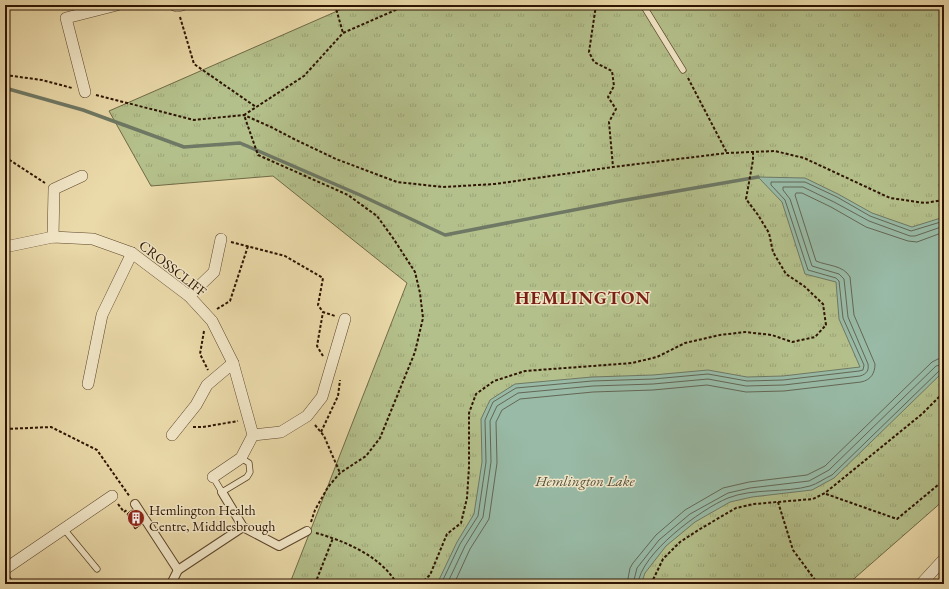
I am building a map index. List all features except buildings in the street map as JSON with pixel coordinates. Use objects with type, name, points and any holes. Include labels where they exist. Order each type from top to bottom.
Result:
[{"type":"street","points":[[85,92],[66,18],[116,5]]},
{"type":"street","points":[[53,237],[54,189],[82,176]]},
{"type":"street","name":"CROSSCLIFF","points":[[5,247],[53,237],[93,239],[132,253],[189,296],[212,321],[233,364],[253,434]]},
{"type":"street","points":[[189,296],[214,272],[221,239]]},
{"type":"street","points":[[88,384],[102,315],[132,253]]},
{"type":"street","points":[[213,477],[240,458],[253,434],[280,432],[307,416],[322,397],[346,319]]},
{"type":"street","points":[[175,432],[196,405],[207,385],[233,364]]},
{"type":"street","points":[[222,492],[243,526],[279,546],[307,531]]},
{"type":"street","points":[[5,568],[112,496]]},
{"type":"street","points":[[135,504],[178,570]]},
{"type":"street","points":[[171,584],[178,570],[243,526]]},
{"type":"street","points":[[921,584],[944,559]]},
{"type":"lane","points":[[643,5],[683,70]]},
{"type":"lane","points":[[213,477],[222,492],[247,478],[250,472],[249,463],[240,458]]},
{"type":"lane","points":[[64,529],[97,569]]},
{"type":"lane","points":[[5,575],[11,584]]},
{"type":"path","points":[[178,5],[194,64],[256,107]]},
{"type":"path","points":[[335,5],[343,34]]},
{"type":"path","points":[[244,115],[304,76],[343,34],[407,5]]},
{"type":"path","points":[[596,5],[589,52],[594,62],[612,71],[614,86],[608,97],[616,109],[609,122],[613,167]]},
{"type":"path","points":[[5,69],[5,82]]},
{"type":"path","points":[[683,70],[727,153]]},
{"type":"path","points":[[5,75],[42,80],[194,120],[244,115],[271,126],[336,159],[396,182],[443,187],[495,184],[613,167],[727,153],[775,151],[804,158],[890,198],[924,203],[944,200]]},
{"type":"path","points":[[244,115],[258,155],[348,195],[377,216],[415,272],[423,318],[415,352],[380,438],[366,456],[340,473],[328,488],[318,505],[307,531],[333,538],[359,550],[375,560],[397,584]]},
{"type":"path","points":[[420,584],[430,575],[447,534],[461,523],[467,498],[469,467],[469,413],[476,394],[494,381],[525,371],[632,363],[657,357],[685,343],[720,335],[745,332],[772,335],[792,342],[815,337],[826,325],[823,304],[804,286],[786,274],[774,252],[769,233],[758,214],[746,199],[753,160],[753,151]]},
{"type":"path","points":[[5,152],[6,157],[54,189]]},
{"type":"path","points":[[221,239],[285,256],[323,278],[318,306],[323,312],[346,319]]},
{"type":"path","points":[[651,584],[663,559],[680,542],[700,528],[736,508],[754,504],[813,499],[825,494],[922,414],[944,392]]},
{"type":"path","points":[[307,416],[324,436],[340,473]]},
{"type":"path","points":[[175,432],[249,419]]},
{"type":"path","points":[[5,429],[51,427],[97,450],[135,504],[124,512],[112,496]]},
{"type":"path","points":[[825,494],[897,519],[944,482]]},
{"type":"path","points":[[778,502],[793,550],[818,584]]},
{"type":"path","points":[[315,584],[333,538]]},
{"type":"green space","points":[[351,5],[944,5],[944,500],[848,584],[291,584],[290,583],[407,283],[273,176],[151,186],[109,111]]},
{"type":"water","name":"Hemlington Lake","points":[[758,177],[805,178],[872,213],[912,227],[944,217],[944,371],[834,478],[812,490],[752,497],[730,502],[695,522],[666,546],[645,573],[641,584],[437,584],[457,542],[474,514],[482,462],[481,419],[490,400],[515,384],[592,377],[653,375],[708,370],[747,377],[783,376],[860,367],[839,319],[836,282],[805,274],[782,202]]},
{"type":"waterway","points":[[5,88],[83,110],[184,147],[240,143],[360,195],[445,235],[620,201],[758,177]]},
{"type":"place","name":"Hemlington Health Centre, Middlesbrough","points":[[136,518]]},
{"type":"district","name":"HEMLINGTON","points":[[583,298]]}]
